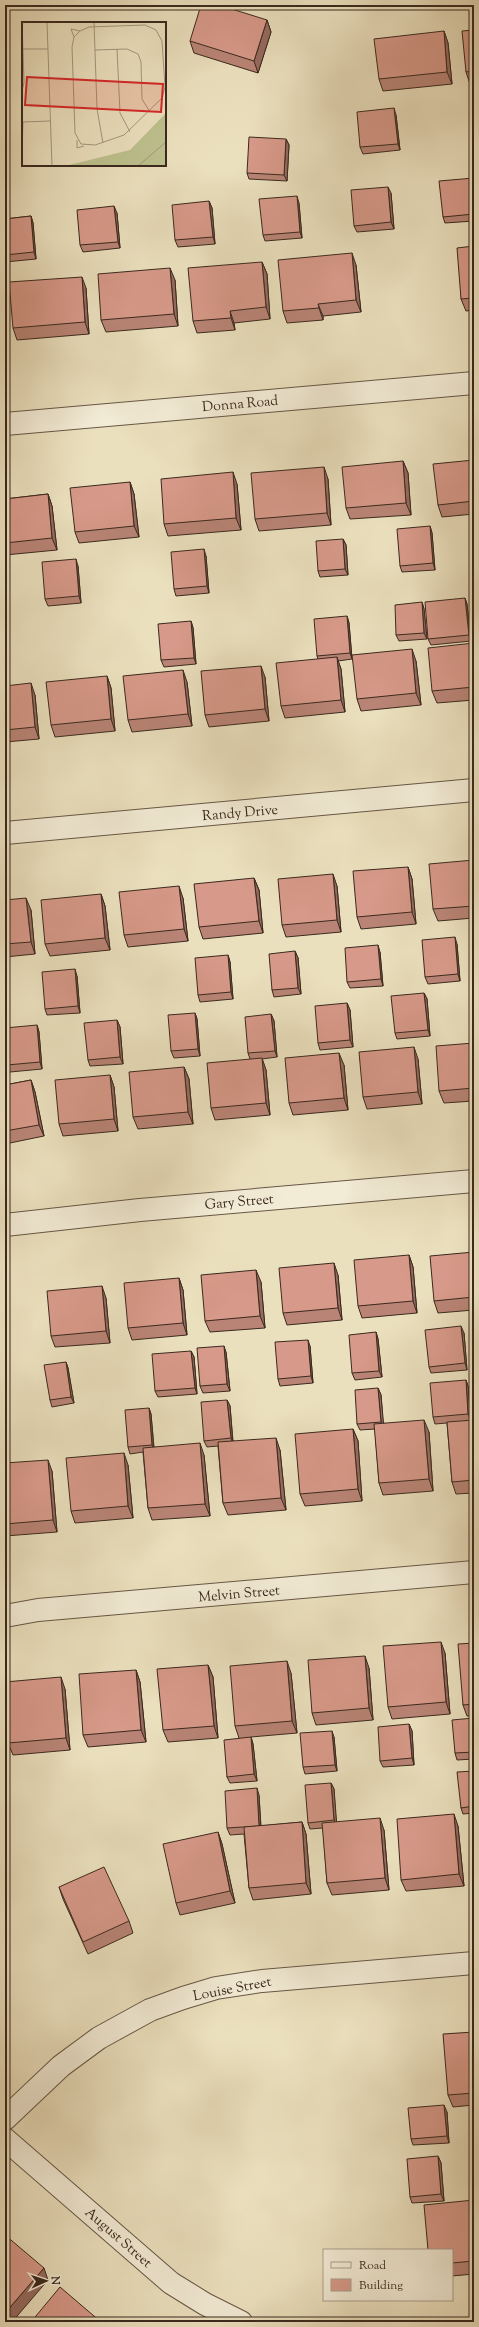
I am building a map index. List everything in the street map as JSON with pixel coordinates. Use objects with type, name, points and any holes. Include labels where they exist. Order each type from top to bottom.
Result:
[{"type":"street","name":"Donna Road","points":[[5,424],[474,383]]},
{"type":"street","name":"Randy Drive","points":[[5,833],[474,790]]},
{"type":"street","name":"Gary Street","points":[[5,1225],[140,1210],[474,1181]]},
{"type":"street","name":"Melvin Street","points":[[5,1616],[38,1610],[474,1572]]},
{"type":"street","name":"Louise Street","points":[[5,2119],[61,2066],[99,2038],[150,2010],[182,1998],[216,1988],[262,1981],[474,1963]]},
{"type":"street","name":"August Street","points":[[5,2140],[171,2283],[205,2304],[241,2322]]},
{"type":"building","points":[[201,5],[219,5],[267,20],[254,61],[190,41]]},
{"type":"building","points":[[474,30],[474,71],[466,72],[462,31]]},
{"type":"building","points":[[444,31],[447,72],[379,79],[374,39]]},
{"type":"building","points":[[394,108],[398,144],[360,147],[357,112]]},
{"type":"building","points":[[249,137],[286,139],[284,175],[247,173]]},
{"type":"building","points":[[474,178],[474,214],[443,217],[439,181]]},
{"type":"building","points":[[388,187],[391,222],[354,226],[351,190]]},
{"type":"building","points":[[297,196],[300,232],[263,235],[259,199]]},
{"type":"building","points":[[209,201],[213,237],[175,240],[172,205]]},
{"type":"building","points":[[114,206],[118,242],[80,245],[77,210]]},
{"type":"building","points":[[31,216],[34,252],[5,255],[5,219]]},
{"type":"building","points":[[474,246],[474,298],[461,299],[457,248]]},
{"type":"building","points":[[352,253],[356,300],[318,304],[319,308],[283,311],[278,260]]},
{"type":"building","points":[[262,262],[266,307],[230,311],[231,318],[193,321],[188,268]]},
{"type":"building","points":[[170,268],[174,314],[101,320],[98,274]]},
{"type":"building","points":[[82,277],[85,322],[13,328],[9,282]]},
{"type":"building","points":[[474,460],[474,501],[438,505],[433,464]]},
{"type":"building","points":[[403,461],[406,503],[346,508],[342,467]]},
{"type":"building","points":[[324,467],[327,513],[255,519],[251,473]]},
{"type":"building","points":[[233,472],[236,518],[164,524],[161,479]]},
{"type":"building","points":[[130,482],[134,526],[75,532],[70,488]]},
{"type":"building","points":[[48,494],[52,538],[5,543],[5,499]]},
{"type":"building","points":[[430,526],[433,563],[400,566],[397,529]]},
{"type":"building","points":[[343,539],[345,569],[318,571],[316,541]]},
{"type":"building","points":[[204,549],[207,586],[174,589],[171,552]]},
{"type":"building","points":[[76,559],[79,596],[45,599],[42,562]]},
{"type":"building","points":[[465,598],[469,635],[428,639],[425,602]]},
{"type":"building","points":[[422,602],[424,633],[396,635],[395,605]]},
{"type":"building","points":[[347,616],[350,653],[317,656],[314,619]]},
{"type":"building","points":[[191,621],[194,658],[161,660],[158,624]]},
{"type":"building","points":[[474,643],[474,687],[432,691],[428,648]]},
{"type":"building","points":[[412,649],[416,693],[357,699],[352,655]]},
{"type":"building","points":[[337,657],[341,700],[281,706],[276,663]]},
{"type":"building","points":[[261,666],[265,709],[205,715],[201,671]]},
{"type":"building","points":[[183,670],[188,714],[128,720],[123,676]]},
{"type":"building","points":[[107,676],[111,719],[51,725],[46,682]]},
{"type":"building","points":[[31,683],[35,727],[5,730],[5,686]]},
{"type":"building","points":[[474,860],[474,906],[433,909],[429,864]]},
{"type":"building","points":[[408,867],[412,912],[357,917],[353,871]]},
{"type":"building","points":[[333,874],[337,920],[282,925],[278,879]]},
{"type":"building","points":[[254,878],[259,921],[199,927],[194,884]]},
{"type":"building","points":[[179,886],[184,929],[124,935],[119,892]]},
{"type":"building","points":[[101,894],[105,938],[45,944],[41,900]]},
{"type":"building","points":[[26,898],[31,942],[5,944],[5,900]]},
{"type":"building","points":[[455,937],[458,974],[425,977],[422,940]]},
{"type":"building","points":[[378,945],[381,979],[347,982],[345,948]]},
{"type":"building","points":[[295,951],[298,988],[272,990],[269,954]]},
{"type":"building","points":[[228,955],[231,992],[198,995],[195,958]]},
{"type":"building","points":[[75,969],[78,1006],[45,1009],[42,972]]},
{"type":"building","points":[[424,993],[428,1030],[395,1033],[391,996]]},
{"type":"building","points":[[347,1003],[350,1040],[318,1043],[315,1006]]},
{"type":"building","points":[[195,1013],[198,1049],[171,1051],[168,1015]]},
{"type":"building","points":[[271,1014],[275,1051],[248,1053],[245,1017]]},
{"type":"building","points":[[117,1020],[120,1057],[88,1060],[84,1023]]},
{"type":"building","points":[[37,1025],[40,1062],[7,1065],[5,1028]]},
{"type":"building","points":[[474,1043],[474,1088],[439,1091],[436,1046]]},
{"type":"building","points":[[414,1047],[418,1092],[363,1097],[359,1052]]},
{"type":"building","points":[[339,1053],[344,1098],[289,1103],[285,1058]]},
{"type":"building","points":[[262,1058],[266,1103],[211,1108],[207,1063]]},
{"type":"building","points":[[184,1067],[188,1112],[133,1117],[129,1072]]},
{"type":"building","points":[[110,1075],[114,1119],[59,1124],[55,1080]]},
{"type":"building","points":[[31,1080],[39,1125],[5,1131],[5,1085]]},
{"type":"building","points":[[474,1252],[474,1297],[434,1301],[430,1256]]},
{"type":"building","points":[[409,1255],[413,1301],[358,1306],[354,1260]]},
{"type":"building","points":[[334,1263],[338,1308],[283,1313],[279,1268]]},
{"type":"building","points":[[256,1270],[260,1316],[205,1321],[201,1275]]},
{"type":"building","points":[[179,1278],[183,1323],[128,1328],[124,1283]]},
{"type":"building","points":[[102,1286],[106,1331],[51,1336],[47,1291]]},
{"type":"building","points":[[461,1326],[465,1363],[429,1367],[425,1330]]},
{"type":"building","points":[[376,1332],[379,1371],[352,1373],[349,1335]]},
{"type":"building","points":[[308,1340],[311,1376],[278,1379],[275,1342]]},
{"type":"building","points":[[224,1346],[227,1384],[200,1386],[197,1348]]},
{"type":"building","points":[[191,1351],[195,1388],[155,1391],[152,1354]]},
{"type":"building","points":[[66,1362],[71,1397],[50,1400],[44,1365]]},
{"type":"building","points":[[466,1380],[468,1414],[433,1417],[430,1383]]},
{"type":"building","points":[[378,1388],[381,1422],[357,1424],[355,1390]]},
{"type":"building","points":[[227,1400],[231,1438],[204,1441],[201,1402]]},
{"type":"building","points":[[149,1408],[152,1445],[128,1447],[125,1410]]},
{"type":"building","points":[[424,1420],[429,1479],[379,1483],[374,1424]]},
{"type":"building","points":[[474,1420],[474,1480],[452,1482],[447,1422]]},
{"type":"building","points":[[353,1429],[358,1489],[300,1494],[295,1434]]},
{"type":"building","points":[[276,1438],[281,1498],[223,1503],[218,1442]]},
{"type":"building","points":[[200,1443],[205,1504],[148,1508],[143,1448]]},
{"type":"building","points":[[124,1453],[128,1506],[71,1511],[66,1458]]},
{"type":"building","points":[[48,1460],[53,1520],[5,1524],[5,1463]]},
{"type":"building","points":[[441,1642],[446,1702],[388,1707],[383,1646]]},
{"type":"building","points":[[474,1643],[474,1704],[463,1705],[458,1644]]},
{"type":"building","points":[[365,1656],[369,1708],[312,1713],[308,1660]]},
{"type":"building","points":[[287,1661],[292,1721],[235,1726],[230,1666]]},
{"type":"building","points":[[208,1665],[214,1726],[163,1730],[157,1669]]},
{"type":"building","points":[[136,1670],[141,1730],[83,1735],[79,1674]]},
{"type":"building","points":[[61,1677],[66,1738],[8,1743],[5,1682]]},
{"type":"building","points":[[474,1718],[474,1752],[455,1753],[452,1720]]},
{"type":"building","points":[[409,1724],[412,1758],[380,1761],[378,1727]]},
{"type":"building","points":[[332,1731],[335,1765],[303,1767],[300,1733]]},
{"type":"building","points":[[251,1737],[254,1774],[227,1777],[224,1740]]},
{"type":"building","points":[[474,1771],[474,1806],[461,1808],[457,1772]]},
{"type":"building","points":[[331,1783],[334,1820],[308,1823],[305,1785]]},
{"type":"building","points":[[257,1788],[259,1826],[227,1828],[225,1791]]},
{"type":"building","points":[[454,1814],[459,1874],[401,1880],[397,1819]]},
{"type":"building","points":[[380,1818],[385,1878],[327,1883],[322,1823]]},
{"type":"building","points":[[302,1822],[306,1883],[249,1888],[244,1827]]},
{"type":"building","points":[[218,1832],[230,1891],[176,1903],[163,1844]]},
{"type":"building","points":[[104,1867],[129,1921],[83,1942],[59,1887]]},
{"type":"building","points":[[474,2032],[474,2093],[448,2095],[443,2034]]},
{"type":"building","points":[[444,2105],[447,2136],[411,2139],[408,2108]]},
{"type":"building","points":[[438,2156],[441,2194],[410,2197],[407,2159]]},
{"type":"building","points":[[474,2200],[474,2261],[453,2263],[453,2249],[428,2249],[424,2205]]},
{"type":"building","points":[[5,2235],[44,2268],[5,2313]]},
{"type":"building","points":[[60,2287],[101,2322],[31,2322]]}]
